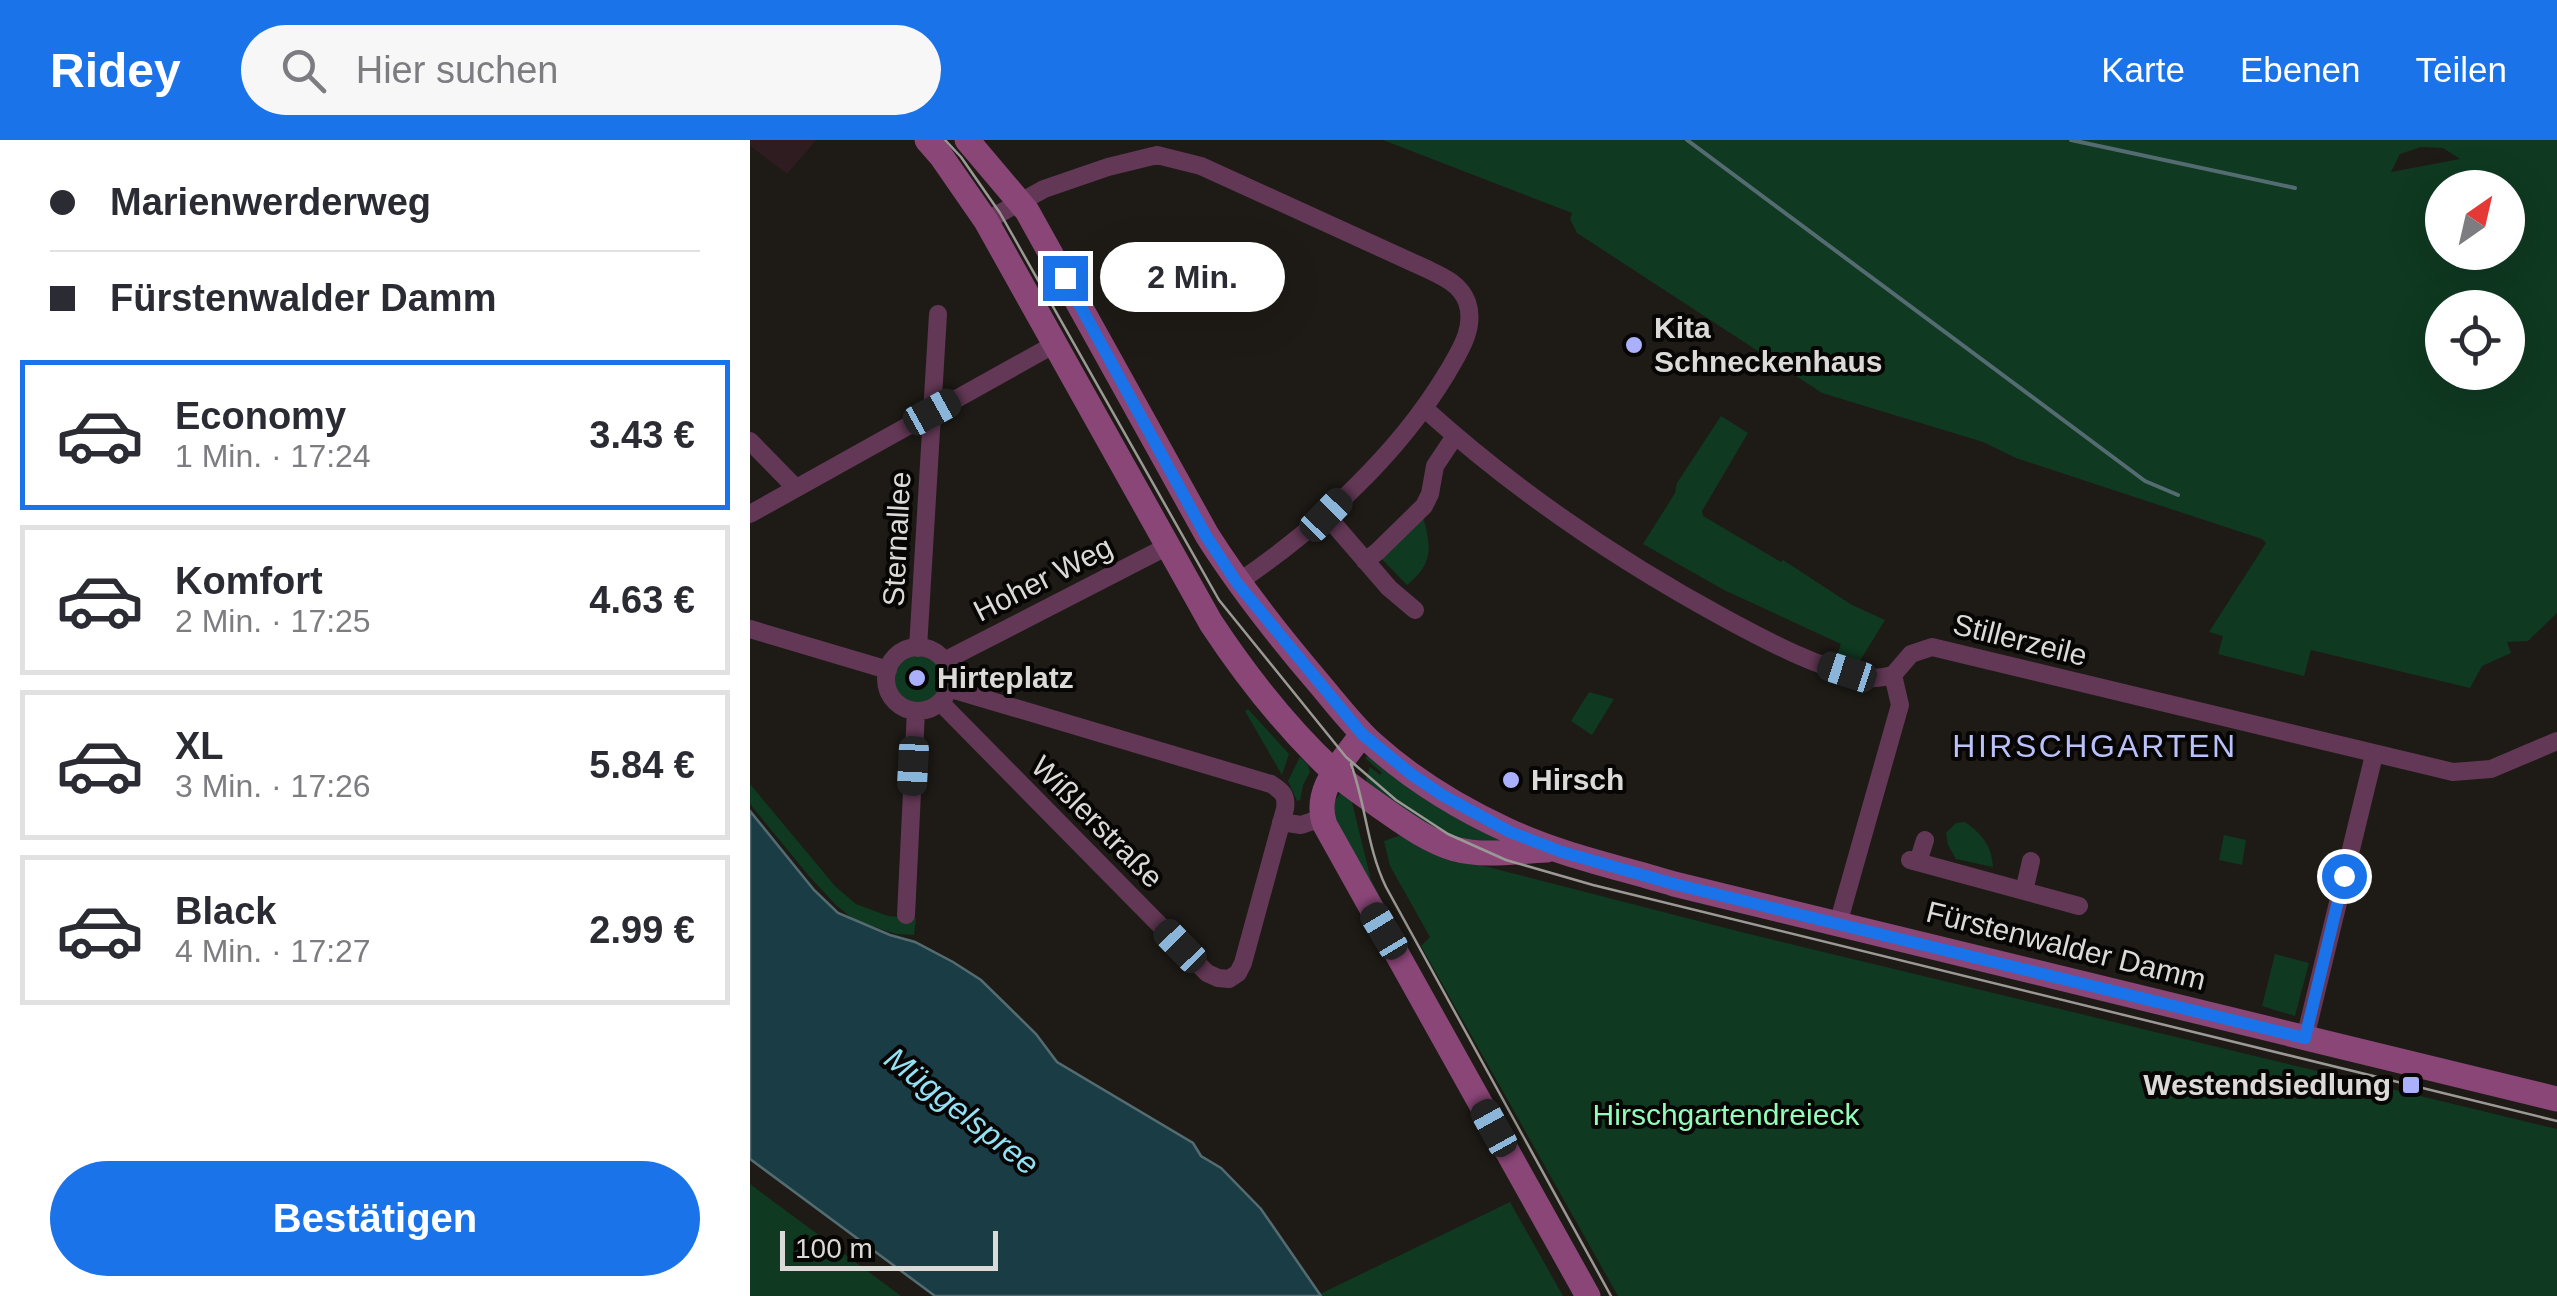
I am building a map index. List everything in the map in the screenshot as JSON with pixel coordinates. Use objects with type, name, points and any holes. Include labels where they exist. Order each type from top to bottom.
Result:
[{"type":"main road","name":"Fürstenwalder Damm","points":[[926,140],[942,156],[986,221],[1211,623],[1244,672],[1334,773],[1411,828],[1453,848],[1490,854],[1562,852]]},
{"type":"main road","name":"Fürstenwalder Damm","points":[[966,140],[1020,202],[1206,536],[1237,583],[1362,734],[1442,795],[1510,832],[1562,852],[1674,884],[2557,1099]]},
{"type":"main road","points":[[1362,734],[1321,796],[1322,818],[1588,1296]]},
{"type":"street","points":[[986,221],[1044,189],[1158,148],[1427,268],[1456,285],[1466,301],[1468,332],[1425,410],[1326,515],[1237,583]]},
{"type":"street","name":"Sternallee","points":[[918,648],[938,314]]},
{"type":"street","points":[[750,514],[1055,344]]},
{"type":"street","points":[[1425,410],[1503,477],[1675,591],[1750,632],[1827,666],[1866,679],[1893,676],[1900,705],[1838,924]]},
{"type":"street","points":[[1365,561],[1424,506],[1435,466],[1455,436]]},
{"type":"street","points":[[750,441],[794,489]]},
{"type":"street","points":[[1326,515],[1389,588],[1415,610]]},
{"type":"street","name":"Hoher Weg","points":[[944,661],[1168,546]]},
{"type":"street","points":[[750,629],[888,670]]},
{"type":"street","name":"Stillerzeile","points":[[1893,676],[1911,654],[1932,647],[2453,772],[2483,771],[2555,748]]},
{"type":"street","points":[[918,648],[933,651],[944,661],[949,674],[944,695],[924,710],[898,704],[892,697],[888,670],[896,656],[918,648]]},
{"type":"street","name":"Wißlerstraße","points":[[944,695],[1261,781],[1281,790],[1286,801],[1238,973],[1229,980],[1207,973],[944,695]]},
{"type":"street","points":[[906,915],[916,711]]},
{"type":"street","points":[[2305,1038],[2374,755]]},
{"type":"street","points":[[1280,822],[1301,825],[1322,818]]},
{"type":"street","name":"Fürstenwalder Damm","points":[[1925,840],[1914,861],[2079,906]]},
{"type":"street","points":[[2024,891],[2032,861]]},
{"type":"shaded area","points":[[750,140],[816,140],[787,174],[750,146]]},
{"type":"green space","points":[[1383,140],[2557,140],[2557,613],[2528,641],[2507,642],[2511,653],[2482,666],[2470,688],[2311,650],[2304,676],[2218,654],[2223,636],[2209,632],[2266,543],[2262,539],[2016,458],[1983,442],[1822,393],[1577,233],[1570,219],[1572,213]],"holes":[[[2421,147],[2443,148],[2460,159],[2391,172],[2400,154]]]},
{"type":"green space","points":[[1721,416],[1748,433],[1702,511],[1703,516],[1783,560],[1852,605],[1885,620],[1858,664],[1837,655],[1841,644],[1724,590],[1643,544]]},
{"type":"green space","points":[[1422,513],[1428,553],[1422,569],[1407,585],[1379,556]]},
{"type":"green space","points":[[918,654],[936,661],[943,679],[936,697],[918,704],[900,697],[893,679],[900,661]]},
{"type":"green space","points":[[1589,692],[1614,699],[1592,735],[1571,721]]},
{"type":"green space","points":[[1248,709],[1289,754],[1282,775],[1245,711]]},
{"type":"green space","points":[[1369,755],[1511,846],[1466,848],[1370,794],[1366,778],[1370,767],[1382,773],[1365,758]]},
{"type":"green space","points":[[1300,757],[1310,772],[1297,801],[1288,781]]},
{"type":"green space","points":[[750,784],[835,886],[856,904],[888,916],[916,918],[914,935],[896,934],[854,920],[836,905],[750,804]]},
{"type":"green space","points":[[1341,792],[1350,794],[1371,880],[1413,957],[1344,846],[1332,805]]},
{"type":"green space","points":[[1965,822],[1985,841],[1993,867],[1956,859],[1946,833],[1956,823]]},
{"type":"green space","name":"Hirschgartendreieck","points":[[1401,835],[1465,861],[1741,932],[2557,1129],[2557,1296],[1618,1296],[1421,946],[1430,937],[1390,866],[1384,841]]},
{"type":"green space","points":[[2224,835],[2246,840],[2242,865],[2219,860]]},
{"type":"green space","points":[[2275,954],[2309,963],[2295,1016],[2262,1006]]},
{"type":"green space","points":[[750,1184],[901,1296],[750,1296]]},
{"type":"green space","points":[[1510,1202],[1563,1296],[1320,1294]]},
{"type":"water","name":"Müggelspree","points":[[750,811],[814,890],[838,913],[915,942],[981,980],[1036,1034],[1057,1062],[1193,1143],[1201,1156],[1221,1168],[1261,1209],[1321,1296],[935,1296],[750,1159]]},
{"type":"waterway","points":[[1687,140],[2145,481],[2178,495]]},
{"type":"waterway","points":[[2071,140],[2295,188]]},
{"type":"tram line","points":[[945,140],[1000,213],[1219,600],[1346,757],[1396,800],[1448,834],[1506,860],[1593,885],[2557,1121]]},
{"type":"tram line","points":[[1351,764],[1386,887],[1611,1296]]},
{"type":"place","name":"Kita Schneckenhaus","points":[[1634,345]]},
{"type":"place","name":"Hirteplatz","points":[[917,678]]},
{"type":"place","name":"Hirsch","points":[[1511,780]]},
{"type":"place","name":"Westendsiedlung","points":[[2411,1085]]},
{"type":"district","name":"HIRSCHGARTEN","points":[[2095,746]]},
{"type":"route","points":[[1065,278],[1206,536],[1276,632],[1362,734],[1382,752],[1442,795],[1510,832],[1562,852],[1674,884],[2305,1038],[2344,876]]}]
